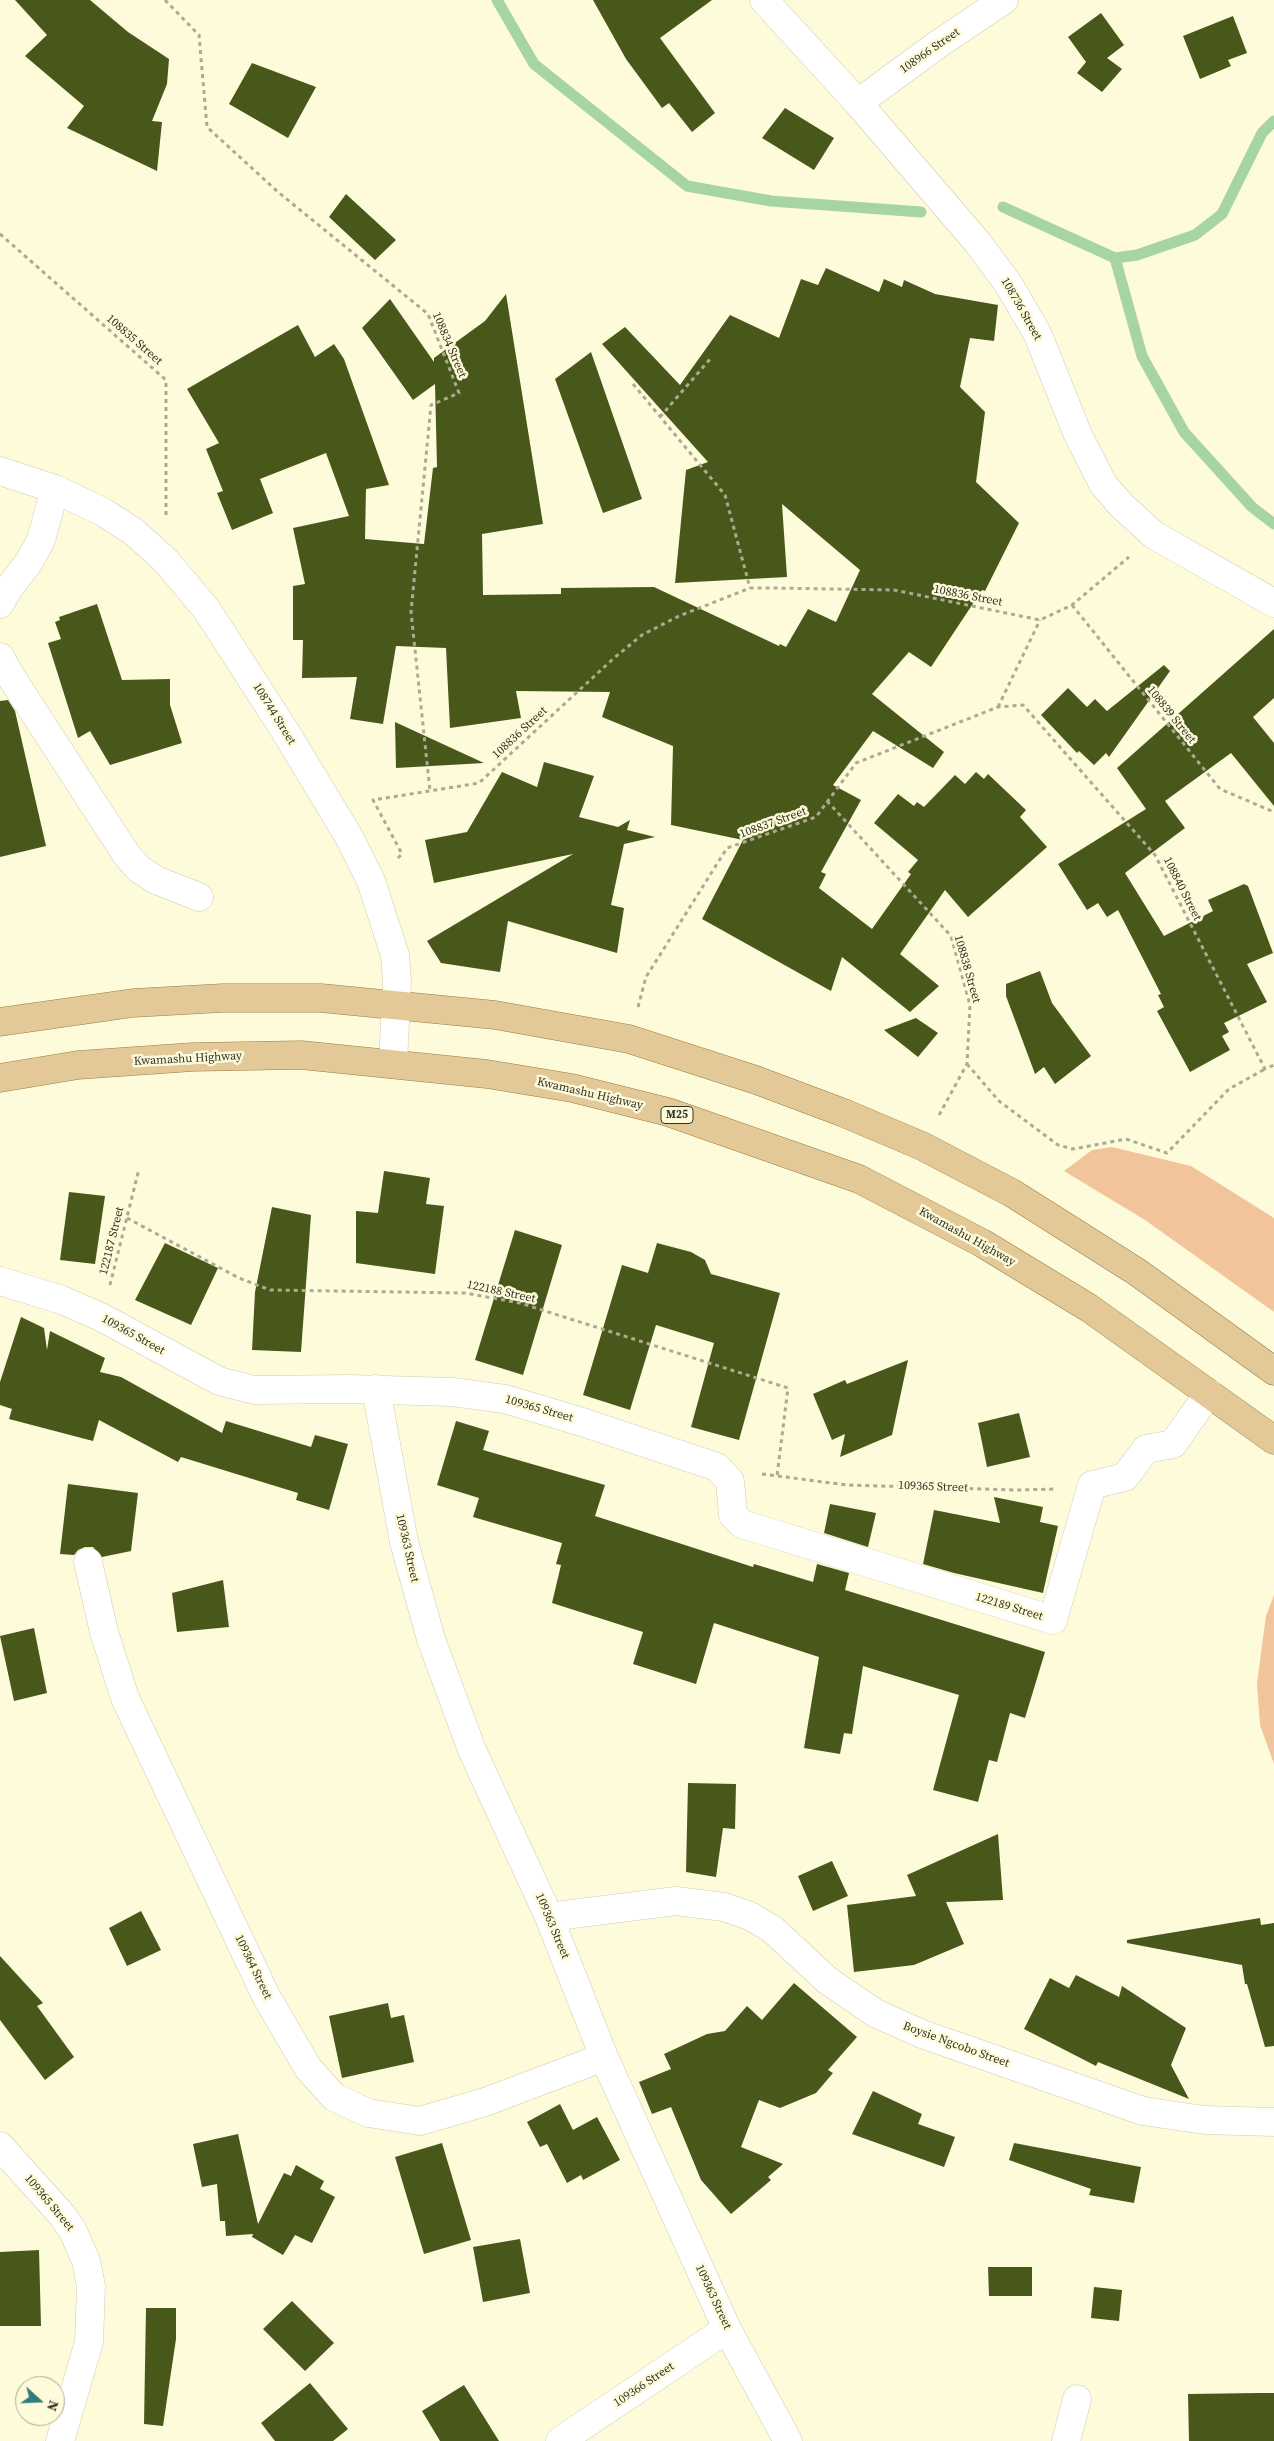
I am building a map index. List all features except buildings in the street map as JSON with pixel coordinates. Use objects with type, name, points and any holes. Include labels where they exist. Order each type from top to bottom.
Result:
[{"type":"main road","points":[[0,1022],[133,1003],[223,998],[321,998],[496,1015],[628,1039],[756,1080],[844,1113],[922,1146],[1012,1193],[1120,1262],[1274,1371]]},
{"type":"main road","name":"Kwamashu Highway","points":[[0,1078],[78,1065],[193,1057],[301,1055],[393,1062],[488,1074],[572,1088],[668,1112],[859,1179],[982,1243],[1089,1308],[1274,1440]]},
{"type":"street","name":"108736 Street","points":[[764,0],[858,103],[978,244],[1009,286],[1038,335],[1078,435],[1103,484],[1121,505],[1154,535],[1274,603]]},
{"type":"street","name":"108966 Street","points":[[858,103],[937,44],[1004,0]]},
{"type":"street","name":"108744 Street","points":[[0,471],[55,489],[111,517],[134,532],[166,561],[208,610],[268,703],[349,837],[371,881],[395,955],[397,1005],[393,1062]]},
{"type":"street","points":[[0,604],[9,588],[29,562],[41,540],[55,489]]},
{"type":"street","points":[[0,657],[126,854],[139,869],[156,880],[199,897]]},
{"type":"street","name":"109365 Street","points":[[0,1281],[54,1297],[101,1317],[219,1380],[254,1390],[376,1389],[452,1392],[505,1399],[582,1422],[717,1467]]},
{"type":"street","name":"109363 Street","points":[[376,1389],[404,1542],[431,1639],[472,1750],[549,1917],[604,2056],[727,2329],[788,2441]]},
{"type":"street","points":[[1092,1485],[1125,1477],[1146,1449],[1173,1444],[1209,1394]]},
{"type":"street","name":"122189 Street","points":[[717,1467],[730,1481],[733,1515],[742,1524],[1053,1620],[1092,1485]]},
{"type":"street","name":"109364 Street","points":[[88,1562],[104,1632],[125,1698],[266,1996],[308,2068],[334,2097],[368,2113],[420,2121],[485,2102],[604,2056]]},
{"type":"street","name":"Boysie Ngcobo Street","points":[[549,1917],[676,1901],[724,1907],[750,1916],[772,1929],[827,1980],[876,2013],[922,2034],[1143,2111],[1204,2120],[1274,2122]]},
{"type":"street","name":"109365 Street","points":[[0,2146],[62,2215],[73,2231],[86,2262],[91,2286],[89,2342],[60,2441]]},
{"type":"street","name":"109366 Street","points":[[560,2441],[727,2329]]},
{"type":"street","points":[[1066,2441],[1077,2399]]},
{"type":"path","name":"108834 Street","points":[[165,0],[199,35],[208,127],[278,192],[428,314],[459,393],[431,405],[411,612],[430,791]]},
{"type":"path","name":"108835 Street","points":[[0,234],[166,380],[166,561]]},
{"type":"path","points":[[660,417],[711,358]]},
{"type":"path","points":[[633,384],[725,494],[750,588]]},
{"type":"path","points":[[998,707],[1040,620],[1072,605],[1154,535]]},
{"type":"path","name":"108836 Street","points":[[371,881],[402,854],[373,800],[479,783],[614,658],[642,635],[679,616],[750,588],[894,590],[1040,620]]},
{"type":"path","name":"108839 Street","points":[[1072,605],[1220,789],[1274,812]]},
{"type":"path","name":"108840 Street","points":[[998,707],[1023,705],[1155,855],[1265,1069]]},
{"type":"path","name":"108837 Street","points":[[628,1039],[646,977],[727,848],[816,817],[856,763],[998,707]]},
{"type":"path","name":"108838 Street","points":[[827,801],[951,936],[970,1005],[968,1064],[922,1146]]},
{"type":"path","points":[[968,1064],[999,1101],[1058,1144],[1073,1148],[1126,1139],[1167,1153],[1229,1089],[1274,1065]]},
{"type":"path","name":"122187 Street","points":[[101,1317],[139,1169]]},
{"type":"path","name":"122188 Street","points":[[127,1218],[239,1278],[270,1290],[465,1293],[520,1303],[788,1388],[777,1476]]},
{"type":"path","name":"109365 Street","points":[[717,1467],[847,1484],[1007,1490],[1064,1489],[1092,1485]]},
{"type":"shaded area","points":[[1112,1147],[1191,1166],[1274,1218],[1274,1312],[1145,1220],[1064,1171],[1092,1150]]},
{"type":"shaded area","points":[[1274,1595],[1274,1764],[1260,1725],[1257,1683],[1266,1616]]},
{"type":"waterway","points":[[497,0],[534,64],[687,186],[771,201],[921,212]]},
{"type":"waterway","points":[[1003,207],[1115,258],[1137,255],[1195,235],[1222,214],[1262,133],[1274,121]]},
{"type":"waterway","points":[[1115,258],[1142,356],[1184,432],[1252,507],[1274,524]]}]
